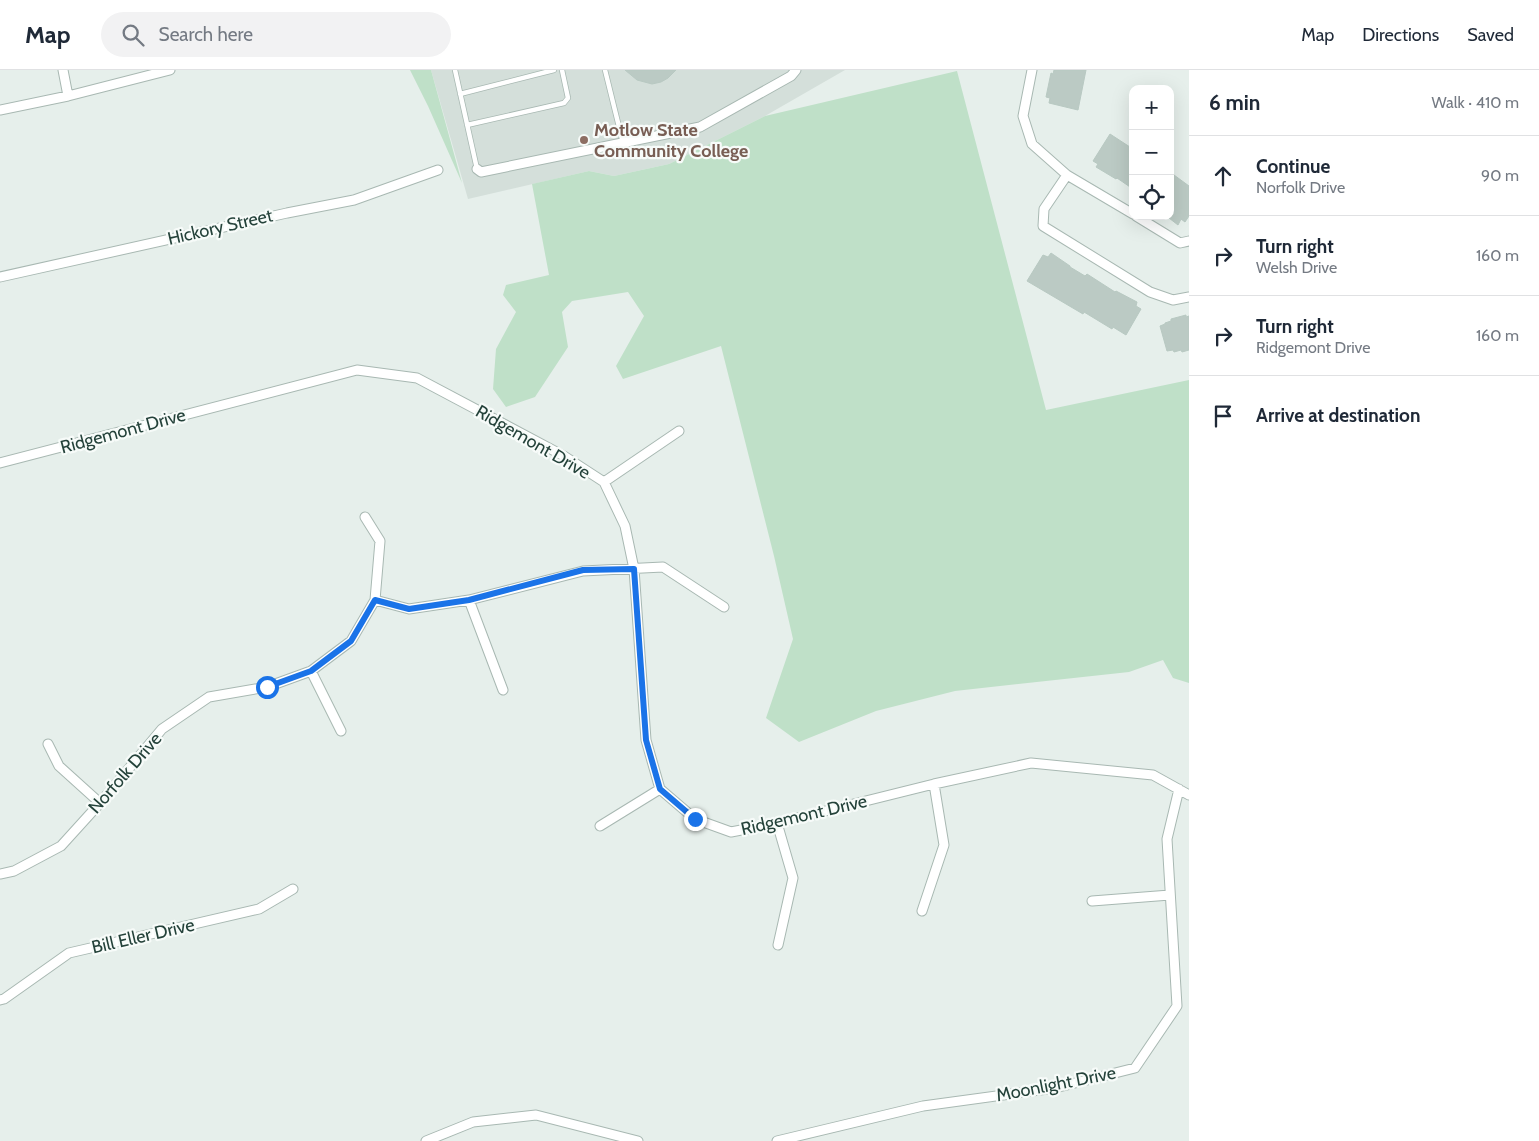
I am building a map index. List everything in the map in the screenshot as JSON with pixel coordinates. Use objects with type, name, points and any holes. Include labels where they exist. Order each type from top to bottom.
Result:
[{"type":"street","points":[[63,70],[68,96]]},
{"type":"street","points":[[0,110],[68,96],[170,70]]},
{"type":"street","points":[[477,169],[482,172],[700,127],[791,76],[796,70]]},
{"type":"street","points":[[1032,70],[1023,116],[1032,144],[1067,175],[1129,212]]},
{"type":"street","name":"Hickory Street","points":[[0,277],[287,213],[354,200],[438,170]]},
{"type":"street","points":[[1067,175],[1044,209],[1043,226],[1150,292],[1173,300],[1189,297]]},
{"type":"street","points":[[1143,220],[1180,242],[1189,242]]},
{"type":"street","name":"Ridgemont Drive","points":[[0,463],[357,370],[417,378],[564,456],[604,482],[625,526],[634,569],[646,740],[660,789],[695,819],[730,832],[777,824],[934,784],[1031,763],[1153,775],[1189,795]]},
{"type":"street","points":[[604,482],[679,431]]},
{"type":"street","name":"Norfolk Drive","points":[[0,874],[14,871],[61,846],[162,729],[209,697],[267,687],[311,671],[351,641],[375,600],[380,541],[365,517]]},
{"type":"street","points":[[375,600],[409,609],[469,600],[583,570],[663,567],[724,607]]},
{"type":"street","points":[[469,600],[503,690]]},
{"type":"street","points":[[311,671],[340,731]]},
{"type":"street","points":[[48,744],[59,766],[100,803]]},
{"type":"street","points":[[922,911],[944,845],[934,784]]},
{"type":"street","name":"Moonlight Drive","points":[[777,1141],[923,1106],[1055,1088],[1135,1068],[1177,1006],[1167,839],[1179,788]]},
{"type":"street","points":[[600,826],[660,789]]},
{"type":"street","points":[[777,824],[793,878],[778,944]]},
{"type":"street","name":"Bill Eller Drive","points":[[0,1000],[69,953],[259,909],[293,889]]},
{"type":"street","points":[[1092,901],[1170,895]]},
{"type":"street","points":[[426,1141],[473,1122],[536,1115],[601,1137],[638,1141]]},
{"type":"lane","points":[[455,70],[477,169]]},
{"type":"lane","points":[[460,94],[554,70]]},
{"type":"lane","points":[[468,125],[564,103],[568,98],[562,70]]},
{"type":"lane","points":[[605,70],[623,143]]},
{"type":"shaded area","name":"Motlow State Community College","points":[[431,70],[845,70],[765,116],[669,164],[614,176],[589,171],[468,199]]},
{"type":"green space","points":[[410,70],[431,70],[462,183],[428,106]]},
{"type":"green space","points":[[957,71],[1046,410],[1189,380],[1189,683],[1173,678],[1163,660],[1129,672],[955,691],[876,711],[799,742],[766,718],[793,639],[721,346],[623,379],[616,366],[644,316],[628,292],[572,301],[562,312],[568,347],[535,397],[506,407],[493,389],[496,349],[516,312],[503,295],[506,285],[549,275],[532,184],[589,171],[614,176],[669,164],[765,116]]},
{"type":"building","points":[[625,70],[676,70],[668,78],[652,84],[637,80]]},
{"type":"building","points":[[1054,70],[1086,70],[1078,110],[1049,103],[1050,98],[1046,97],[1051,73],[1053,74]]},
{"type":"building","points":[[1110,134],[1129,146],[1129,186],[1096,167],[1098,164],[1093,161]]},
{"type":"building","points":[[1174,175],[1189,186],[1189,216],[1185,222],[1181,219],[1178,225],[1172,220],[1174,220]]},
{"type":"building","points":[[1051,253],[1085,276],[1087,274],[1115,292],[1137,302],[1136,306],[1141,309],[1126,335],[1084,312],[1083,314],[1027,281],[1043,255],[1048,257]]},
{"type":"building","points":[[1186,315],[1186,317],[1189,316],[1189,350],[1182,352],[1181,350],[1167,351],[1160,326],[1171,321],[1171,319]]},
{"type":"place","name":"Motlow State Community College","points":[[584,140]]},
{"type":"route","points":[[267,687],[311,671],[351,641],[375,600],[409,609],[469,600],[583,570],[634,569],[646,740],[660,789],[695,819]]}]
